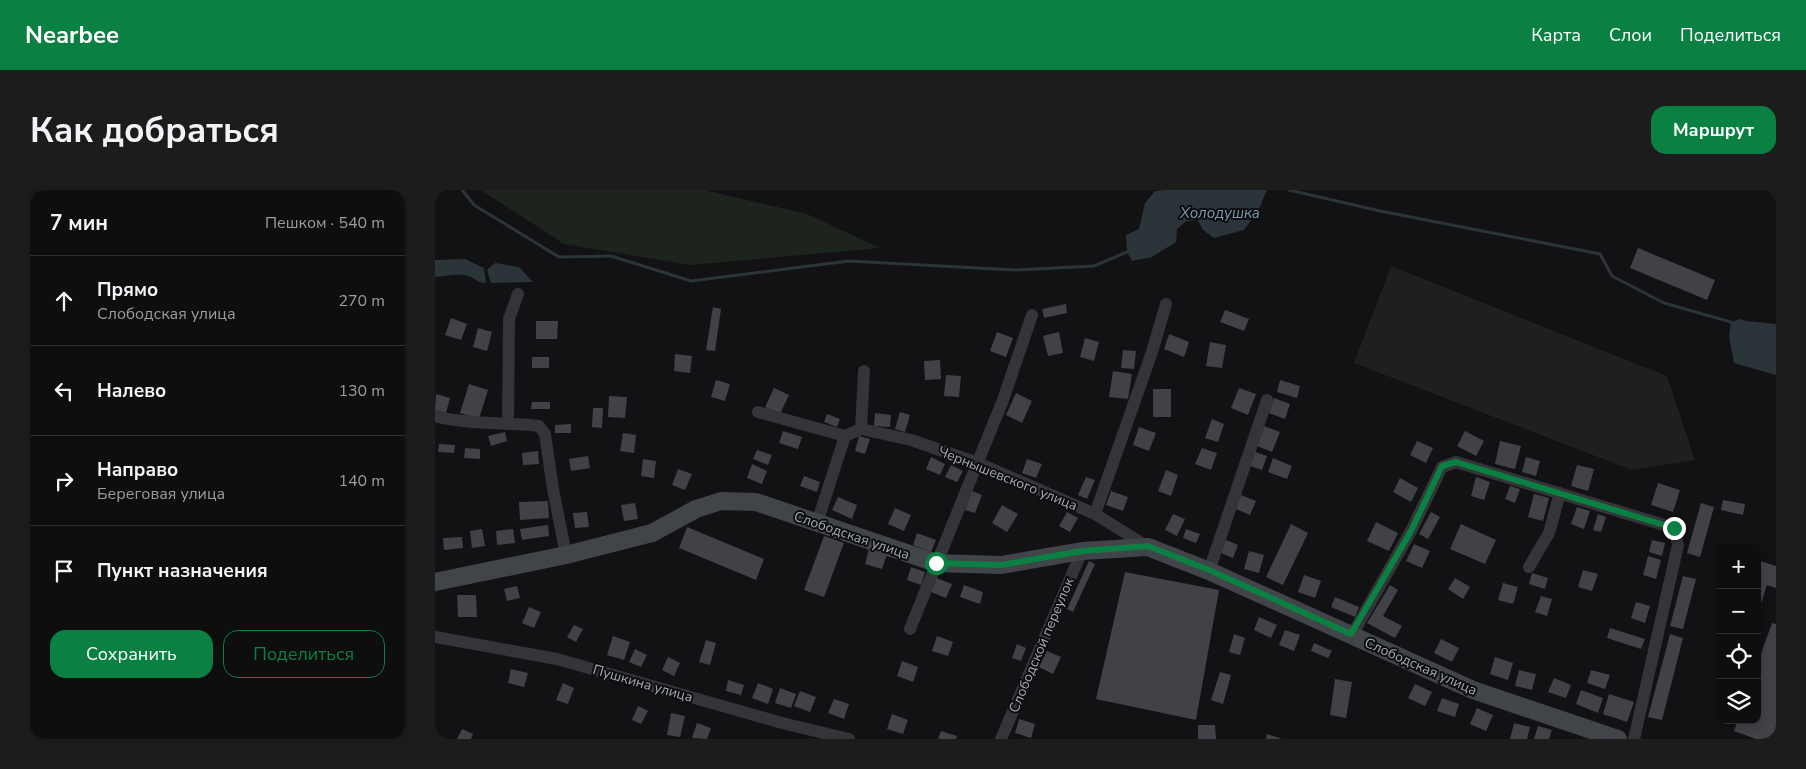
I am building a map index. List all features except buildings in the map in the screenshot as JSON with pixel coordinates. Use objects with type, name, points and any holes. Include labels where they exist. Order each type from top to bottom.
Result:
[{"type":"street","points":[[507,423],[509,319],[518,294]]},
{"type":"street","points":[[1095,514],[1167,304]]},
{"type":"street","points":[[910,629],[1003,400],[1032,315]]},
{"type":"street","points":[[758,412],[845,436],[861,429],[864,371]]},
{"type":"street","points":[[1209,570],[1267,400]]},
{"type":"street","points":[[435,416],[452,421],[539,426],[545,434],[553,490],[566,555]]},
{"type":"street","name":"Чернышевского улица","points":[[861,429],[911,440],[978,463],[1095,514],[1148,546]]},
{"type":"street","points":[[817,523],[845,436]]},
{"type":"street","points":[[1351,634],[1411,531],[1442,466],[1456,462],[1674,528],[1677,545],[1634,739]]},
{"type":"street","points":[[1529,567],[1549,533],[1560,493]]},
{"type":"street","name":"Слободская улица","points":[[435,582],[566,555],[652,533],[696,509],[721,501],[756,502],[936,563],[1001,565],[1082,551],[1148,546],[1209,570],[1473,690],[1618,739]]},
{"type":"street","name":"Слободской переулок","points":[[1001,739],[1082,551]]},
{"type":"street","name":"Пушкина улица","points":[[435,638],[557,659],[782,724],[849,739]]},
{"type":"shaded area","points":[[481,190],[704,190],[807,214],[880,248],[690,265],[564,244]]},
{"type":"shaded area","points":[[1391,266],[1667,376],[1695,460],[1632,470],[1354,363]]},
{"type":"water","name":"Холодушка","points":[[1267,190],[1258,211],[1244,230],[1214,238],[1203,230],[1197,219],[1185,222],[1177,229],[1176,242],[1152,257],[1132,261],[1127,252],[1126,235],[1139,229],[1145,203],[1155,191]]},
{"type":"water","points":[[465,259],[484,268],[486,283],[464,275],[435,277],[435,260]]},
{"type":"water","points":[[495,263],[519,267],[533,282],[491,283],[487,270]]},
{"type":"water","points":[[1741,319],[1776,324],[1776,375],[1734,363],[1729,336],[1731,322]]},
{"type":"waterway","points":[[462,190],[474,205],[559,257],[611,256],[691,281],[849,261],[1014,270],[1094,266],[1127,252]]},
{"type":"waterway","points":[[1289,190],[1380,211],[1600,254],[1612,276],[1664,303],[1731,322]]},
{"type":"route","points":[[936,563],[1001,565],[1082,551],[1148,546],[1209,570],[1351,634],[1411,531],[1442,466],[1456,462],[1674,528]]}]
